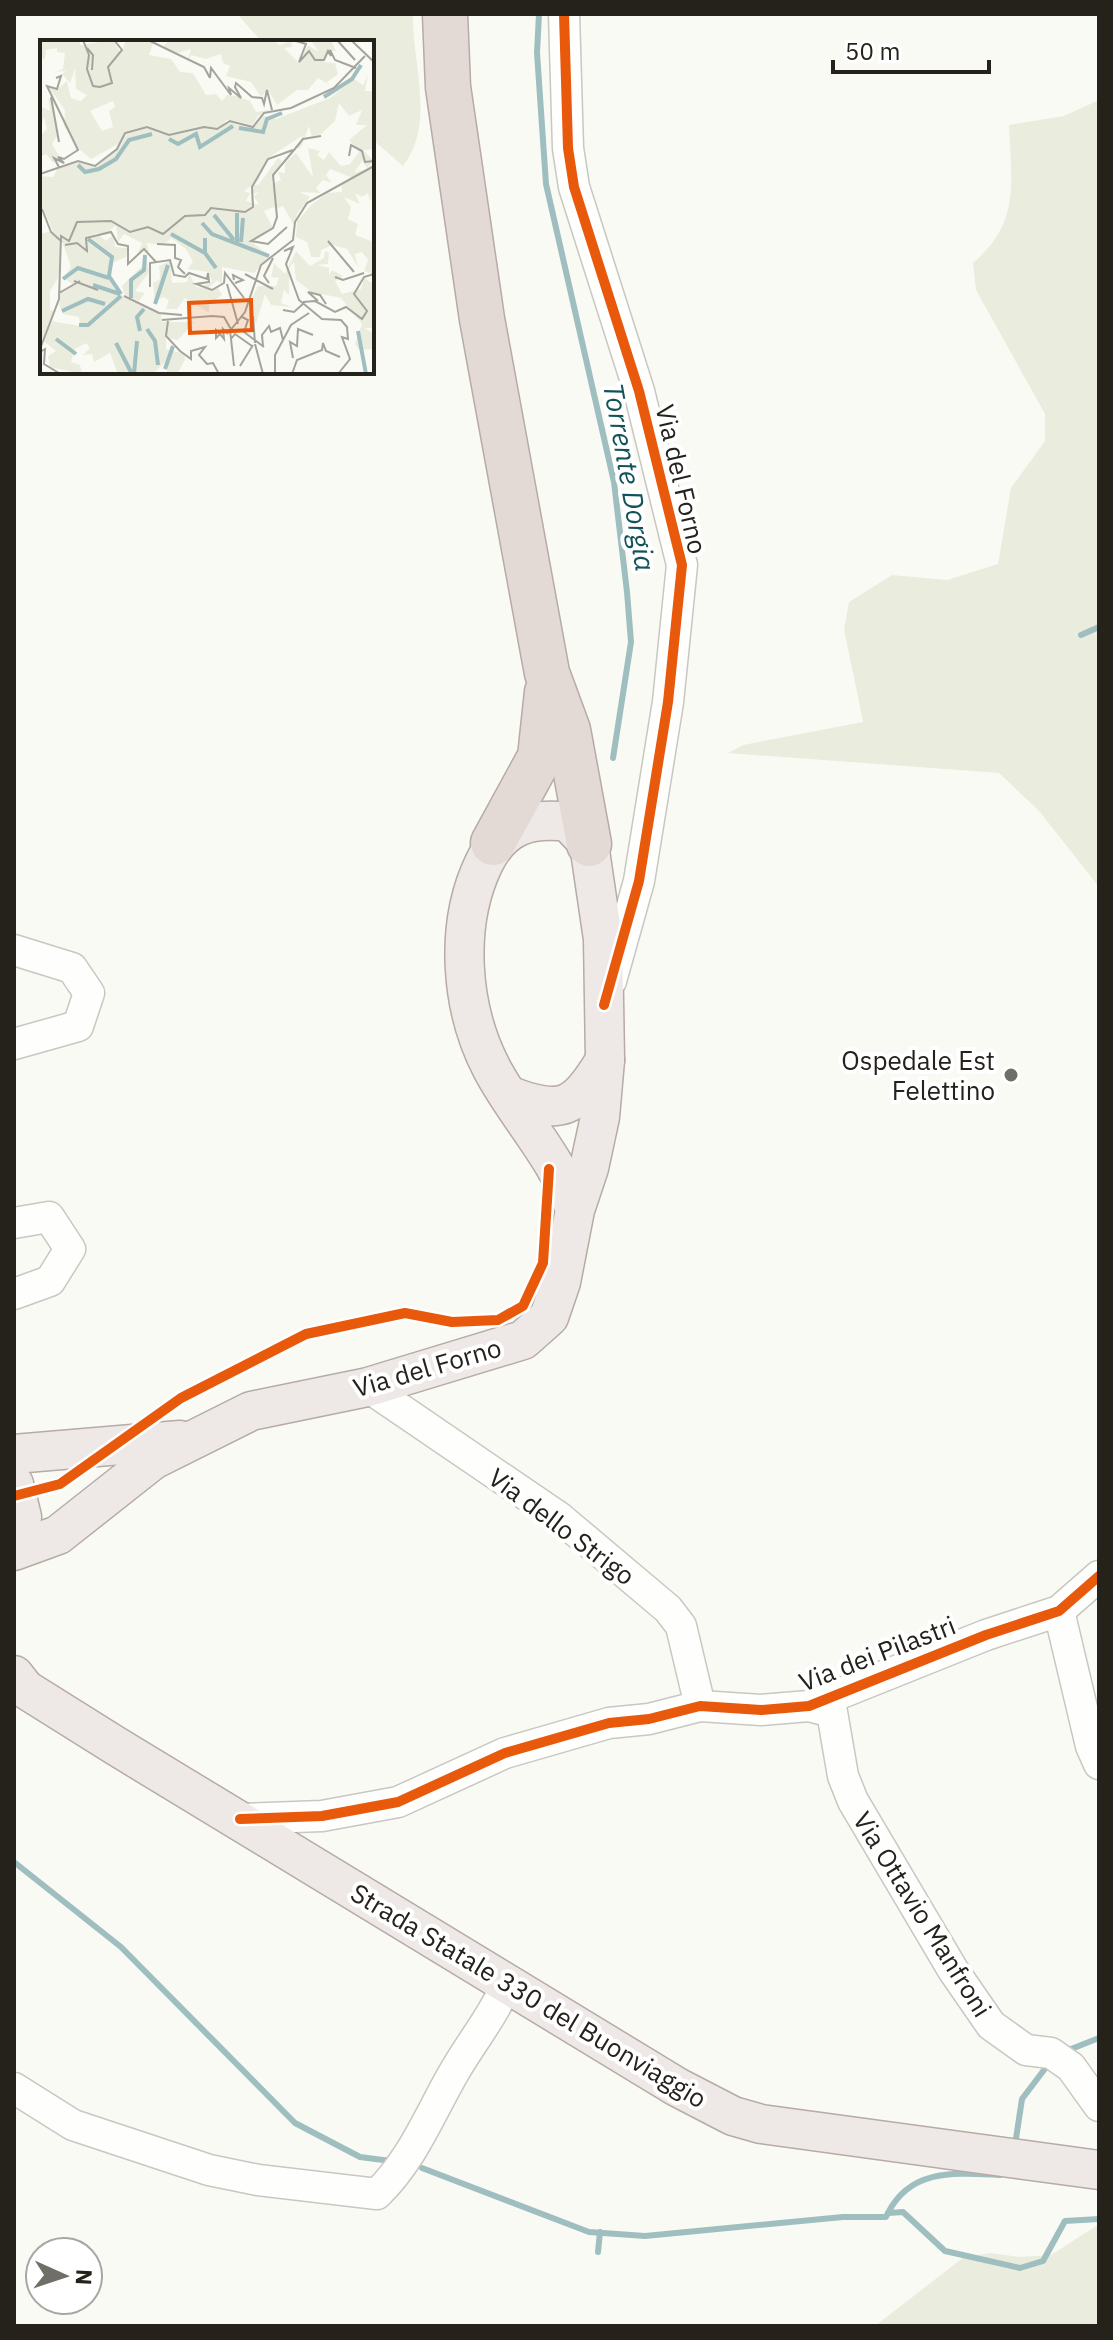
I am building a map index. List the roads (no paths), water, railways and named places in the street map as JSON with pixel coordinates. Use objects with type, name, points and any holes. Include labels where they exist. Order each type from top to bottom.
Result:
[{"type":"highway","points":[[445,14],[448,87],[482,319],[547,673],[568,730],[592,862]]},
{"type":"highway","points":[[493,843],[540,757],[546,723],[547,673]]},
{"type":"main road","points":[[575,1210],[554,1160],[491,1068],[467,999],[465,951],[470,909],[479,874],[493,843],[513,826],[547,820],[568,822],[592,862]]},
{"type":"main road","name":"Via del Forno","points":[[14,1551],[58,1535],[153,1460],[251,1411],[368,1387],[523,1340],[549,1317],[561,1282],[575,1210],[589,1168],[600,1117],[605,1060],[603,939],[592,862]]},
{"type":"main road","points":[[508,1095],[539,1107],[565,1107],[587,1090],[605,1060]]},
{"type":"main road","name":"Via del Forno","points":[[14,1454],[195,1439]]},
{"type":"main road","points":[[14,1544],[20,1530],[18,1494]]},
{"type":"main road","name":"Strada Statale 330 del Buonviaggio","points":[[14,1675],[25,1689],[677,2087],[733,2116],[761,2124],[1099,2170]]},
{"type":"street","name":"Via del Forno","points":[[564,14],[568,148],[574,187],[639,391],[682,565],[668,702],[639,881],[604,1005]]},
{"type":"street","points":[[592,862],[612,897],[625,897],[639,881]]},
{"type":"street","points":[[14,950],[72,968],[89,993],[78,1026],[14,1044]]},
{"type":"street","points":[[14,1223],[49,1217],[70,1249],[50,1281],[14,1294]]},
{"type":"street","name":"Via dello Strigo","points":[[368,1387],[560,1518],[668,1609],[681,1626],[700,1706]]},
{"type":"street","name":"Via dei Pilastri","points":[[240,1819],[322,1816],[398,1802],[505,1753],[609,1723],[649,1719],[700,1706],[761,1710],[809,1706],[986,1635],[1059,1611],[1099,1576]]},
{"type":"street","points":[[1059,1611],[1091,1746],[1099,1764]]},
{"type":"street","name":"Via Ottavio Manfroni","points":[[809,1706],[832,1712],[843,1776],[853,1801],[953,1970],[991,2025],[1026,2050],[1051,2053],[1071,2067],[1093,2097]]},
{"type":"street","points":[[14,2088],[73,2125],[209,2170],[258,2180],[377,2194],[400,2172],[455,2071],[497,2008],[507,1982]]},
{"type":"waterway","name":"Torrente Dorgia","points":[[539,14],[537,53],[546,184],[614,482],[627,592],[631,642],[613,758]]},
{"type":"waterway","points":[[1081,635],[1099,627]]},
{"type":"waterway","name":"Torrente Dorgia","points":[[140,1427],[181,1398],[306,1334],[405,1313],[452,1322],[498,1320],[523,1306],[543,1263],[547,1184]]},
{"type":"waterway","name":"Torrente Dorgia","points":[[27,1492],[60,1484],[89,1464]]},
{"type":"waterway","points":[[14,1862],[121,1947],[295,2123],[360,2157],[391,2161]]},
{"type":"waterway","points":[[1066,2051],[1099,2038]]},
{"type":"waterway","points":[[1015,2145],[1022,2099],[1047,2066]]},
{"type":"waterway","points":[[422,2168],[589,2232],[645,2236],[843,2217],[886,2217],[888,2213],[903,2212],[945,2251],[1020,2268],[1043,2261],[1065,2221],[1099,2219]]},
{"type":"waterway","points":[[888,2213],[909,2188],[936,2176],[1000,2175]]},
{"type":"waterway","points":[[598,2252],[600,2232]]},
{"type":"place","name":"Ospedale Est Felettino","points":[[1011,1075]]}]
